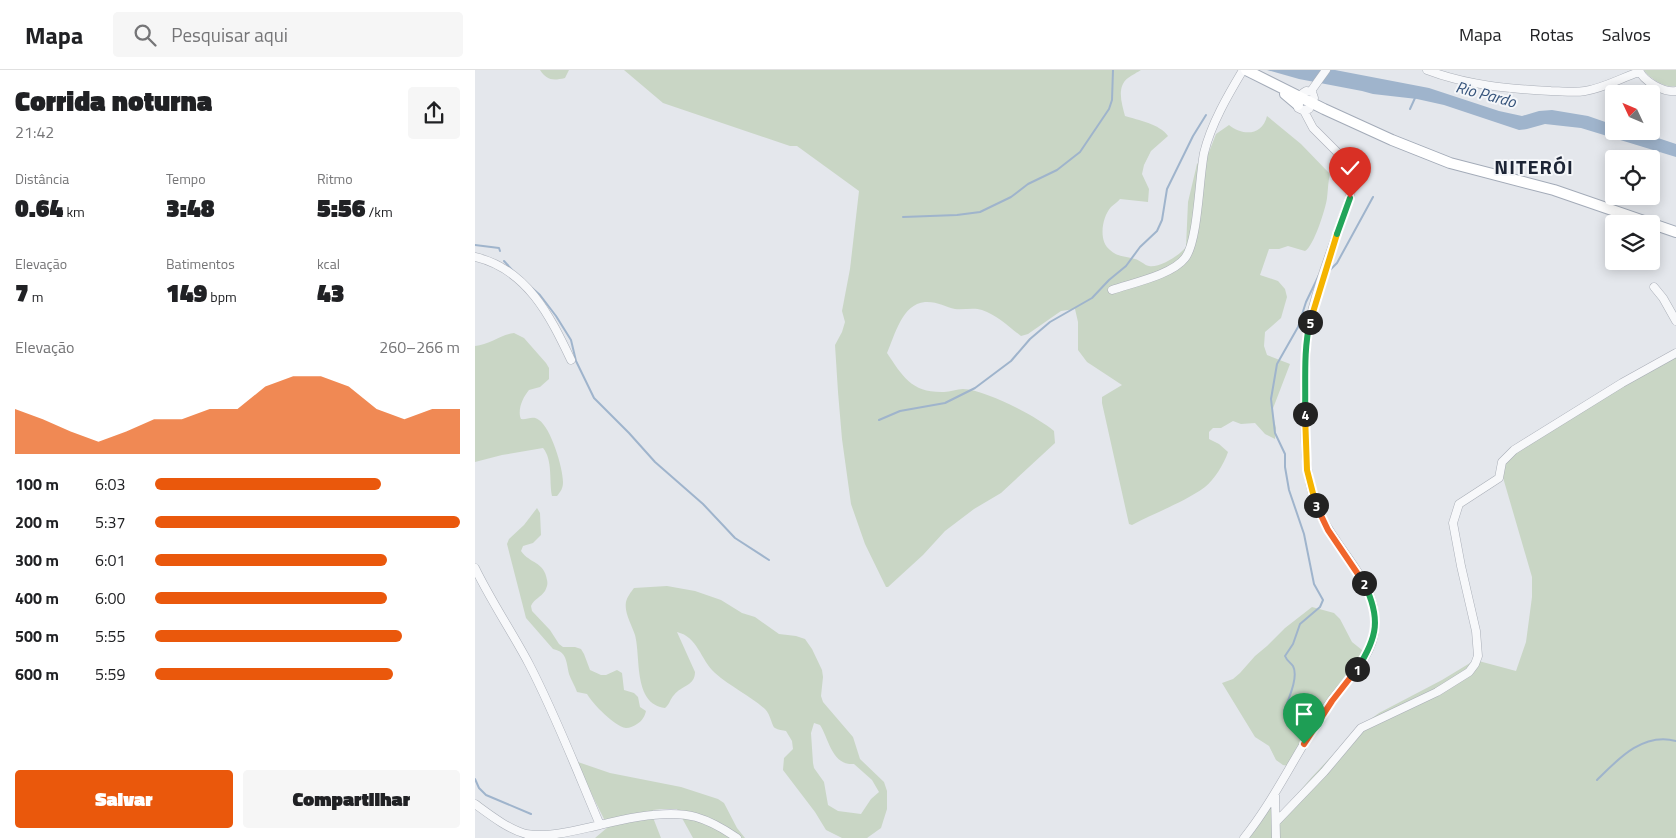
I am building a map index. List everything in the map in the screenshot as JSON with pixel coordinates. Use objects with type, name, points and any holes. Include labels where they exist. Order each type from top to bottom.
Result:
[{"type":"main road","points":[[1245,70],[1392,140],[1450,163],[1554,190],[1676,232]]},
{"type":"main road","points":[[1273,84],[1294,90],[1306,98]]},
{"type":"street","points":[[1112,290],[1165,272],[1185,259],[1194,233],[1205,151],[1221,110],[1245,70]]},
{"type":"street","points":[[1244,838],[1275,795],[1309,736],[1332,701],[1356,670],[1369,649],[1375,629],[1375,615],[1371,599],[1361,577],[1328,530],[1317,508],[1307,470],[1305,432],[1308,331],[1326,267],[1350,198],[1353,176],[1345,160],[1313,128],[1306,98],[1326,70]]},
{"type":"street","points":[[1427,70],[1472,83],[1577,92],[1603,86],[1639,71],[1645,78],[1672,91],[1676,100]]},
{"type":"street","points":[[475,257],[495,263],[507,270],[536,297],[547,311],[571,360]]},
{"type":"street","points":[[1654,287],[1663,298],[1676,321]]},
{"type":"street","points":[[1276,822],[1361,728],[1437,692],[1469,672],[1475,664],[1478,656],[1475,631],[1453,523],[1459,504],[1499,478],[1503,462],[1514,450],[1622,383],[1676,353]]},
{"type":"street","points":[[475,568],[488,595],[529,665],[600,825]]},
{"type":"street","points":[[1275,795],[1276,838]]},
{"type":"street","points":[[475,804],[514,829],[527,834],[553,836],[647,816],[683,814],[711,823],[737,838]]},
{"type":"green space","points":[[540,70],[569,70],[565,78],[553,79],[545,76]]},
{"type":"green space","points":[[624,70],[1141,70],[1128,78],[1122,86],[1121,96],[1125,116],[1154,125],[1168,136],[1151,151],[1144,165],[1142,174],[1149,189],[1148,202],[1120,199],[1111,207],[1105,217],[1103,235],[1106,246],[1113,252],[1149,266],[1159,265],[1169,260],[1186,247],[1188,202],[1197,164],[1209,152],[1216,134],[1229,125],[1240,131],[1256,131],[1265,123],[1267,116],[1301,144],[1330,174],[1324,210],[1312,243],[1305,251],[1288,246],[1279,249],[1269,249],[1260,275],[1278,281],[1285,289],[1287,297],[1281,318],[1265,332],[1264,346],[1267,355],[1290,364],[1272,411],[1276,428],[1275,439],[1265,434],[1255,423],[1241,424],[1233,421],[1221,428],[1213,428],[1209,432],[1209,439],[1219,444],[1228,452],[1212,480],[1188,498],[1132,525],[1129,524],[1102,403],[1102,397],[1122,385],[1087,362],[1078,350],[1078,322],[1075,309],[1061,311],[1028,334],[1021,336],[998,318],[982,310],[955,309],[929,302],[917,304],[910,308],[900,322],[887,353],[909,382],[924,390],[933,392],[973,390],[997,399],[1023,411],[1054,431],[1055,443],[1001,493],[974,509],[945,531],[923,555],[886,587],[865,544],[851,504],[838,392],[835,345],[845,322],[842,311],[850,269],[859,191],[797,146],[790,146],[663,103]]},
{"type":"green space","points":[[1644,70],[1676,70],[1676,86],[1667,86],[1658,82]]},
{"type":"green space","points":[[514,333],[524,338],[549,368],[549,379],[540,387],[529,390],[521,404],[520,415],[521,419],[532,418],[539,420],[552,439],[559,458],[563,482],[561,491],[557,496],[552,496],[548,458],[543,448],[475,462],[475,346]]},
{"type":"green space","points":[[1676,353],[1676,838],[1242,838],[1269,799],[1279,813],[1281,813],[1357,729],[1379,713],[1442,680],[1475,660],[1516,671],[1526,642],[1532,597],[1532,577],[1504,481],[1500,465],[1501,460]]},
{"type":"green space","points":[[537,508],[540,513],[541,535],[533,543],[523,546],[521,551],[543,569],[547,581],[545,591],[531,606],[532,611],[550,630],[559,644],[563,647],[581,649],[590,670],[601,675],[617,670],[622,673],[624,690],[634,693],[638,697],[640,707],[646,711],[642,720],[632,727],[626,728],[616,723],[599,709],[587,694],[577,692],[561,652],[553,649],[526,618],[507,544],[509,539],[524,525]]},
{"type":"green space","points":[[667,586],[695,591],[721,600],[742,613],[755,617],[779,634],[805,639],[822,670],[821,696],[823,702],[853,737],[860,759],[884,782],[887,791],[887,809],[881,828],[867,838],[842,838],[826,830],[815,812],[783,770],[784,758],[793,749],[792,741],[786,731],[775,728],[765,709],[715,673],[694,643],[677,632],[695,672],[694,677],[690,683],[677,692],[665,708],[655,705],[643,689],[640,678],[637,644],[626,610],[627,600],[634,588]],"holes":[[[814,723],[820,725],[836,756],[841,761],[854,764],[872,780],[879,792],[871,799],[861,814],[838,811],[828,805],[824,782],[814,768],[813,763],[811,733]]]},
{"type":"green space","points":[[1312,607],[1334,613],[1340,619],[1352,642],[1362,650],[1362,654],[1329,697],[1288,766],[1276,760],[1269,746],[1255,737],[1222,683],[1233,679],[1285,628]]},
{"type":"green space","points":[[575,761],[610,773],[681,787],[718,799],[724,803],[737,828],[745,838],[693,838],[677,809],[662,809],[653,810],[652,815],[661,838],[595,838],[608,827]]},
{"type":"water","points":[[1267,70],[1335,70],[1429,88],[1499,111],[1522,116],[1539,111],[1552,110],[1588,116],[1605,122],[1605,135],[1581,128],[1545,124],[1519,130],[1444,105],[1417,99],[1373,94],[1299,79]]},
{"type":"water","points":[[1660,139],[1676,144],[1676,157],[1660,152],[1660,150],[1653,150],[1620,140]]},
{"type":"waterway","points":[[903,217],[957,215],[980,212],[1011,197],[1028,184],[1057,170],[1080,152],[1109,109],[1112,100],[1113,70]]},
{"type":"waterway","points":[[1410,109],[1415,98]]},
{"type":"waterway","points":[[879,420],[900,411],[945,403],[975,388],[1011,361],[1030,339],[1050,322],[1092,298],[1126,266],[1140,247],[1157,231],[1162,220],[1167,189],[1193,136],[1206,115]]},
{"type":"waterway","points":[[1328,272],[1337,263],[1373,197]]},
{"type":"waterway","points":[[475,245],[499,248],[500,251]]},
{"type":"waterway","points":[[504,261],[514,272]]},
{"type":"waterway","points":[[1284,711],[1295,676],[1293,666],[1285,656],[1293,644],[1300,624],[1320,607],[1323,600],[1314,584],[1304,534],[1289,490],[1285,454],[1275,433],[1271,399],[1277,364],[1298,327],[1306,302],[1319,275]]},
{"type":"waterway","points":[[532,288],[540,295],[556,316],[571,340],[576,361],[594,398],[655,462],[703,504],[735,538],[769,560]]},
{"type":"waterway","points":[[1597,780],[1623,756],[1642,744],[1664,739],[1676,741]]},
{"type":"waterway","points":[[475,779],[479,788],[486,795],[531,814]]},
{"type":"district","name":"NITERÓI","points":[[1534,167]]},
{"type":"route","points":[[1304,744],[1332,701],[1363,660],[1373,639],[1375,629],[1375,615],[1371,599],[1361,577],[1328,530],[1317,508],[1307,470],[1305,432],[1308,331],[1326,267],[1350,198]]},
{"type":"water label","name":"Rio Pardo","points":[[1486,94]]}]
